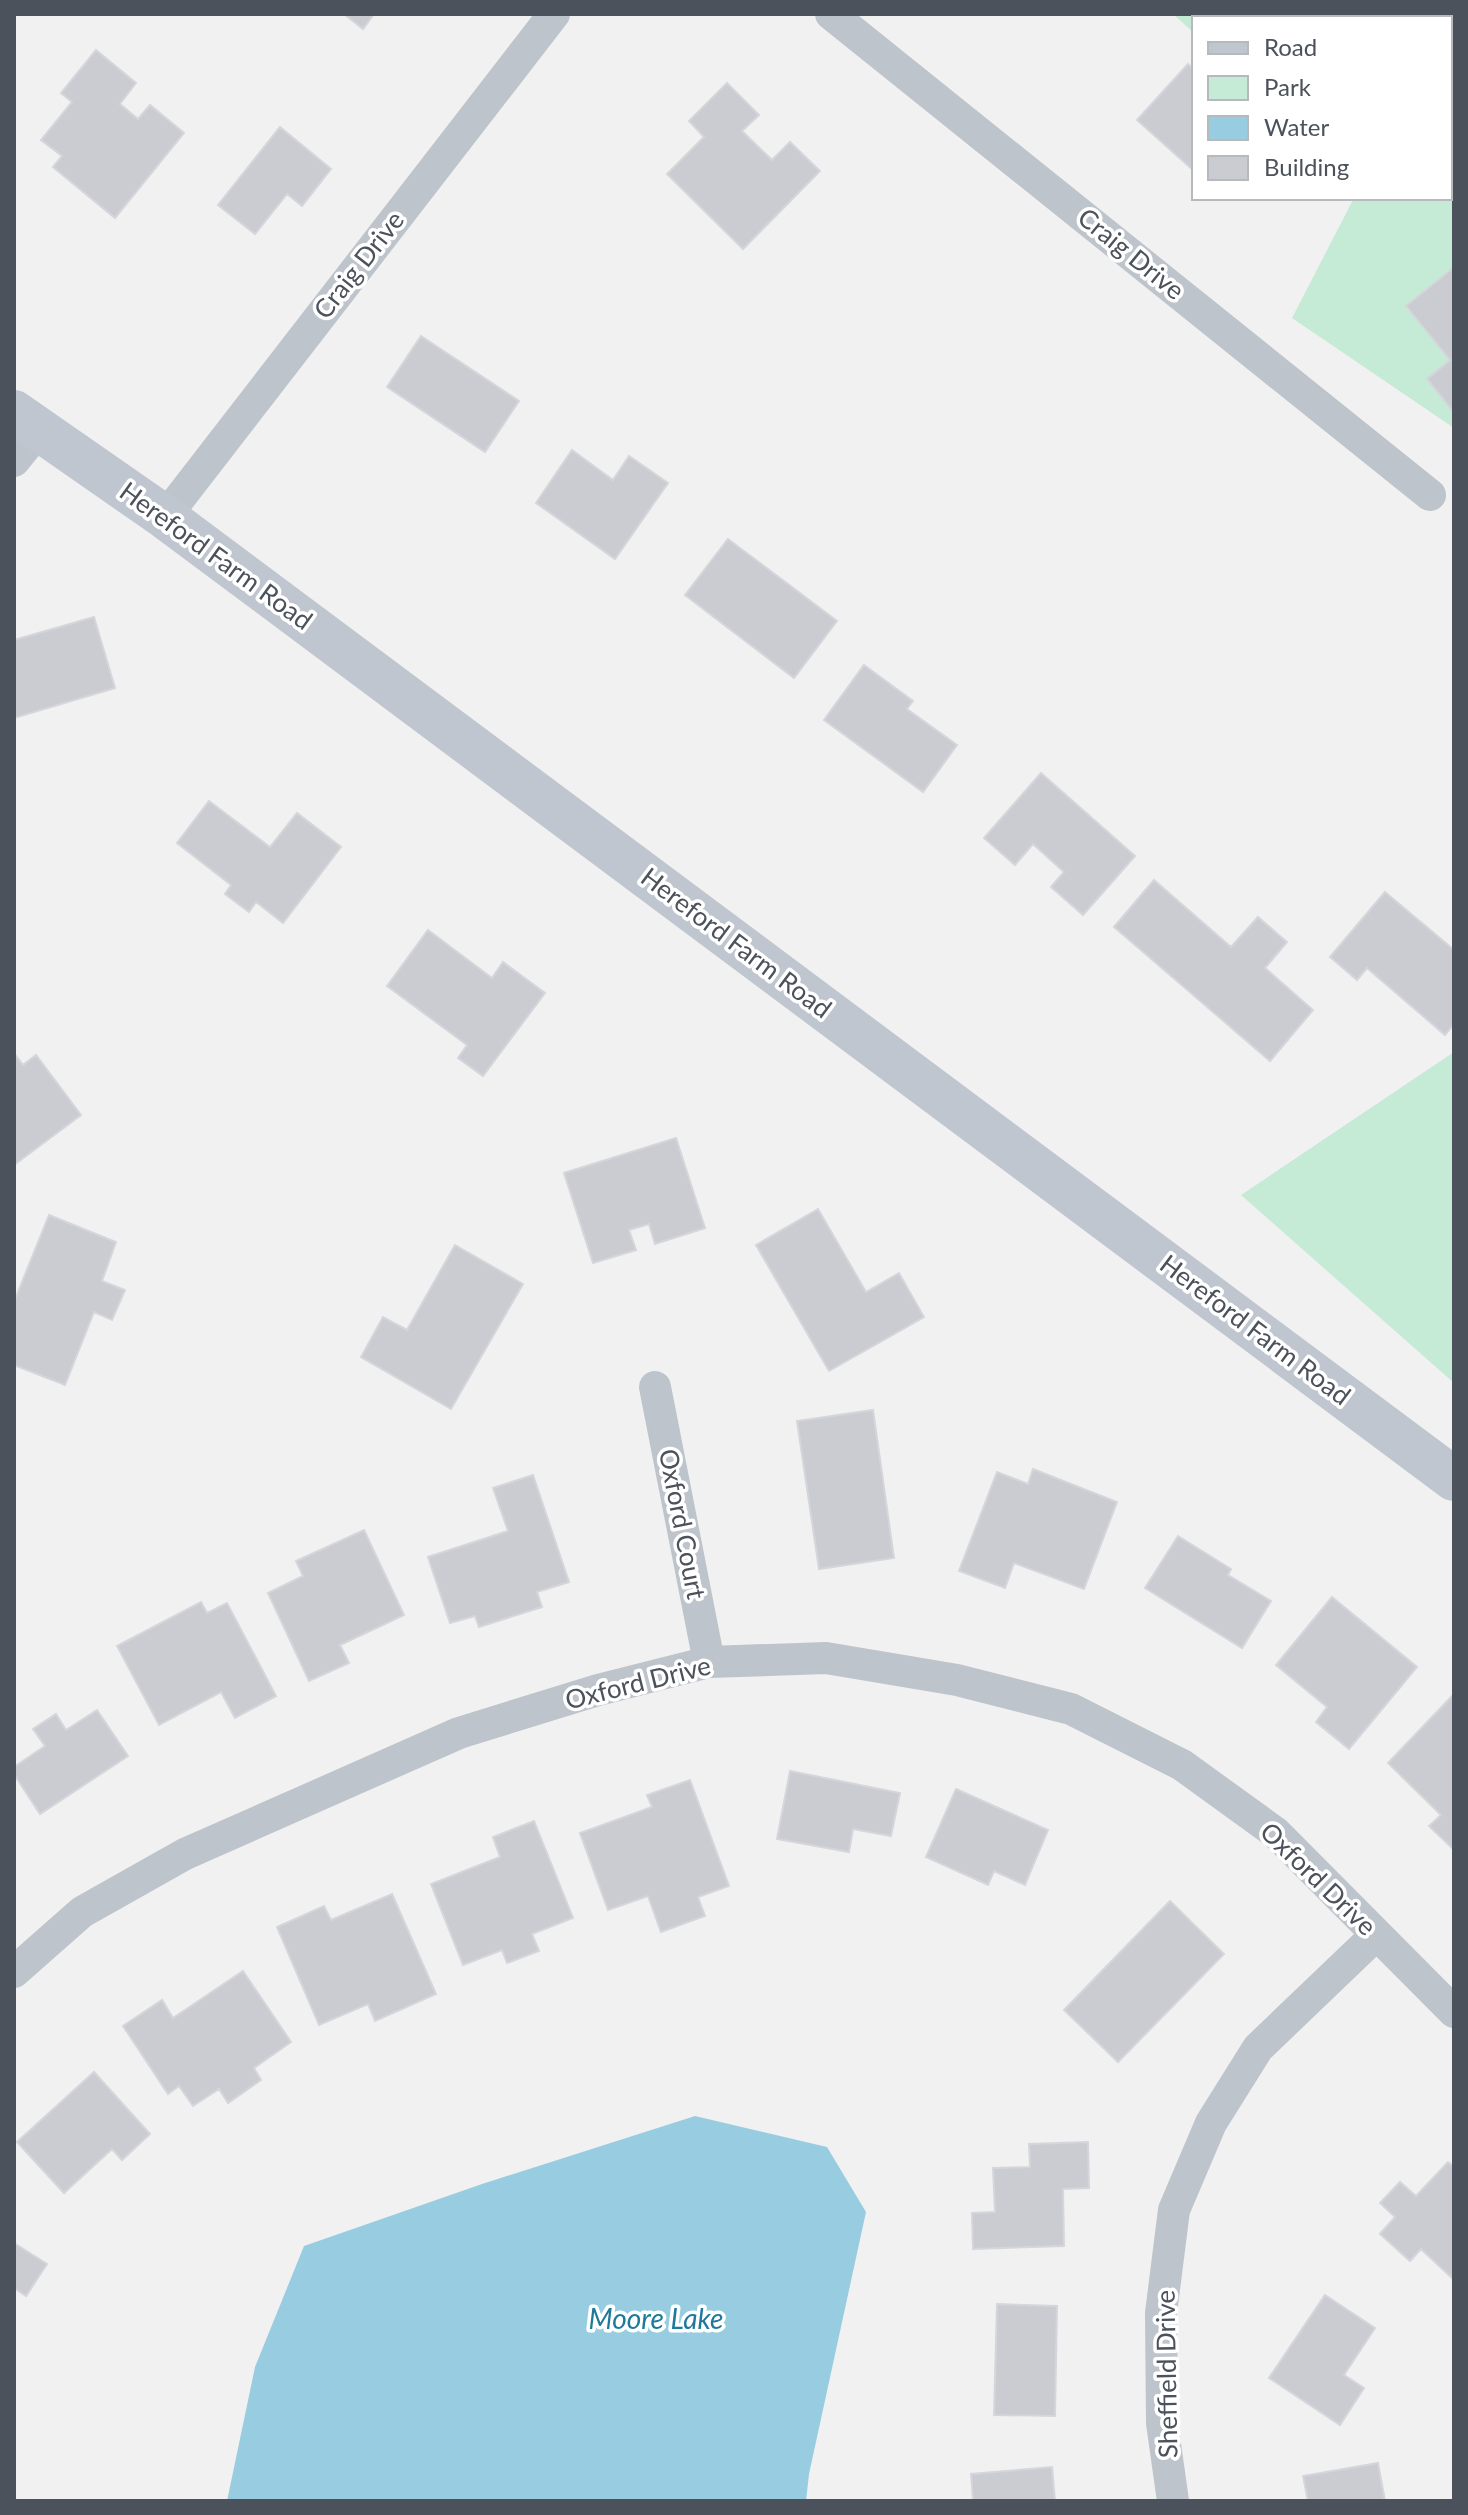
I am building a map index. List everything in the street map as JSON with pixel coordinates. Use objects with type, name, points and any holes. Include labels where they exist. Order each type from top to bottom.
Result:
[{"type":"street","name":"Craig Drive","points":[[165,517],[554,14]]},
{"type":"street","name":"Craig Drive","points":[[831,14],[1430,495]]},
{"type":"street","name":"Hereford Farm Road","points":[[23,434],[165,517],[1454,1479]]},
{"type":"street","name":"Oxford Court","points":[[655,1387],[709,1662]]},
{"type":"street","name":"Oxford Drive","points":[[14,1972],[82,1912],[185,1854],[459,1733],[598,1690],[709,1662],[826,1658],[957,1680],[1071,1709],[1182,1765],[1276,1833],[1454,2012]]},
{"type":"street","name":"Sheffield Drive","points":[[1173,2501],[1162,2423],[1161,2313],[1174,2210],[1211,2123],[1258,2048],[1376,1935]]},
{"type":"green space","points":[[1173,14],[1454,14],[1454,428],[1292,318],[1353,200],[1452,200],[1452,16],[1192,16],[1192,31]]},
{"type":"green space","points":[[1454,1052],[1454,1383],[1241,1195]]},
{"type":"water","name":"Moore Lake","points":[[695,2116],[827,2147],[866,2212],[809,2474],[806,2501],[227,2501],[255,2367],[304,2246],[482,2184]]},
{"type":"building","points":[[344,14],[374,14],[363,29]]},
{"type":"building","points":[[96,50],[136,83],[120,104],[138,119],[150,105],[184,133],[115,218],[53,167],[62,156],[41,140],[72,102],[61,93]]},
{"type":"building","points":[[1188,64],[1192,68],[1192,169],[1137,120]]},
{"type":"building","points":[[727,83],[759,115],[742,131],[772,160],[790,142],[820,171],[743,249],[667,174],[704,137],[689,121]]},
{"type":"building","points":[[280,127],[331,169],[302,206],[287,194],[255,234],[218,205]]},
{"type":"building","points":[[1454,267],[1452,410],[1427,379],[1450,360],[1406,306]]},
{"type":"building","points":[[421,336],[519,401],[485,452],[387,387]]},
{"type":"building","points":[[572,450],[613,480],[629,456],[668,483],[615,559],[536,503]]},
{"type":"building","points":[[728,539],[837,621],[794,678],[685,595]]},
{"type":"building","points":[[94,617],[115,688],[14,718],[14,640]]},
{"type":"building","points":[[864,665],[913,701],[907,709],[957,745],[923,792],[824,720]]},
{"type":"building","points":[[1041,773],[1135,856],[1083,915],[1051,887],[1064,872],[1033,844],[1015,865],[984,838]]},
{"type":"building","points":[[209,801],[270,847],[297,813],[341,847],[283,923],[256,902],[249,912],[225,894],[231,885],[177,843]]},
{"type":"building","points":[[1154,880],[1231,947],[1258,917],[1287,942],[1265,968],[1313,1010],[1270,1061],[1114,927]]},
{"type":"building","points":[[1385,892],[1454,950],[1454,1024],[1445,1035],[1367,968],[1357,980],[1330,957]]},
{"type":"building","points":[[428,930],[492,978],[503,962],[545,993],[483,1076],[458,1058],[467,1045],[387,986]]},
{"type":"building","points":[[14,1053],[23,1065],[36,1055],[81,1115],[14,1165]]},
{"type":"building","points":[[676,1138],[705,1228],[655,1244],[649,1224],[629,1230],[636,1250],[593,1263],[564,1173]]},
{"type":"building","points":[[818,1209],[866,1292],[899,1273],[924,1317],[829,1371],[756,1245]]},
{"type":"building","points":[[49,1215],[116,1242],[102,1281],[125,1290],[112,1320],[94,1312],[65,1385],[14,1365],[14,1302]]},
{"type":"building","points":[[455,1245],[523,1284],[451,1409],[361,1357],[383,1317],[407,1330]]},
{"type":"building","points":[[873,1410],[894,1558],[819,1569],[797,1421]]},
{"type":"building","points":[[1033,1469],[1117,1502],[1084,1589],[1014,1563],[1005,1588],[959,1571],[997,1472],[1028,1484]]},
{"type":"building","points":[[533,1475],[569,1582],[537,1592],[542,1607],[479,1627],[475,1616],[450,1623],[428,1557],[508,1531],[493,1488]]},
{"type":"building","points":[[364,1530],[404,1615],[340,1645],[349,1663],[309,1681],[268,1593],[303,1576],[296,1561]]},
{"type":"building","points":[[1178,1536],[1231,1569],[1228,1575],[1271,1601],[1242,1648],[1145,1588]]},
{"type":"building","points":[[1332,1597],[1417,1667],[1349,1749],[1316,1722],[1327,1707],[1276,1665]]},
{"type":"building","points":[[201,1602],[207,1613],[227,1603],[276,1696],[235,1718],[221,1692],[159,1725],[117,1646]]},
{"type":"building","points":[[1453,1695],[1454,1850],[1429,1826],[1441,1815],[1388,1763]]},
{"type":"building","points":[[97,1710],[128,1756],[40,1814],[14,1774],[14,1767],[45,1746],[33,1729],[56,1714],[66,1730]]},
{"type":"building","points":[[790,1771],[900,1793],[891,1836],[853,1829],[849,1852],[777,1839]]},
{"type":"building","points":[[690,1780],[729,1886],[698,1897],[705,1916],[661,1932],[648,1896],[608,1910],[580,1833],[652,1807],[647,1795]]},
{"type":"building","points":[[956,1789],[1048,1830],[1025,1885],[994,1871],[988,1885],[926,1857]]},
{"type":"building","points":[[534,1821],[573,1918],[532,1934],[539,1951],[507,1963],[502,1950],[463,1965],[431,1884],[500,1857],[493,1837]]},
{"type":"building","points":[[392,1894],[436,1994],[375,2021],[368,2004],[319,2025],[277,1927],[324,1906],[331,1920]]},
{"type":"building","points":[[1170,1901],[1224,1954],[1118,2062],[1064,2010]]},
{"type":"building","points":[[243,1971],[291,2042],[254,2068],[261,2080],[228,2103],[219,2089],[193,2106],[179,2086],[168,2094],[123,2026],[162,2000],[173,2018]]},
{"type":"building","points":[[94,2072],[150,2134],[122,2160],[112,2149],[64,2193],[17,2142]]},
{"type":"building","points":[[1088,2142],[1089,2188],[1063,2189],[1064,2246],[973,2249],[972,2213],[995,2212],[993,2168],[1030,2167],[1029,2144]]},
{"type":"building","points":[[1448,2162],[1454,2167],[1454,2280],[1421,2249],[1410,2261],[1380,2234],[1395,2217],[1380,2203],[1400,2182],[1416,2196]]},
{"type":"building","points":[[14,2243],[47,2264],[26,2296],[14,2288]]},
{"type":"building","points":[[1325,2295],[1375,2328],[1344,2375],[1364,2388],[1340,2425],[1269,2378]]},
{"type":"building","points":[[997,2304],[1057,2306],[1055,2416],[994,2415]]},
{"type":"building","points":[[1378,2463],[1385,2501],[1308,2501],[1303,2476]]},
{"type":"building","points":[[1052,2467],[1055,2501],[973,2501],[971,2474]]}]
